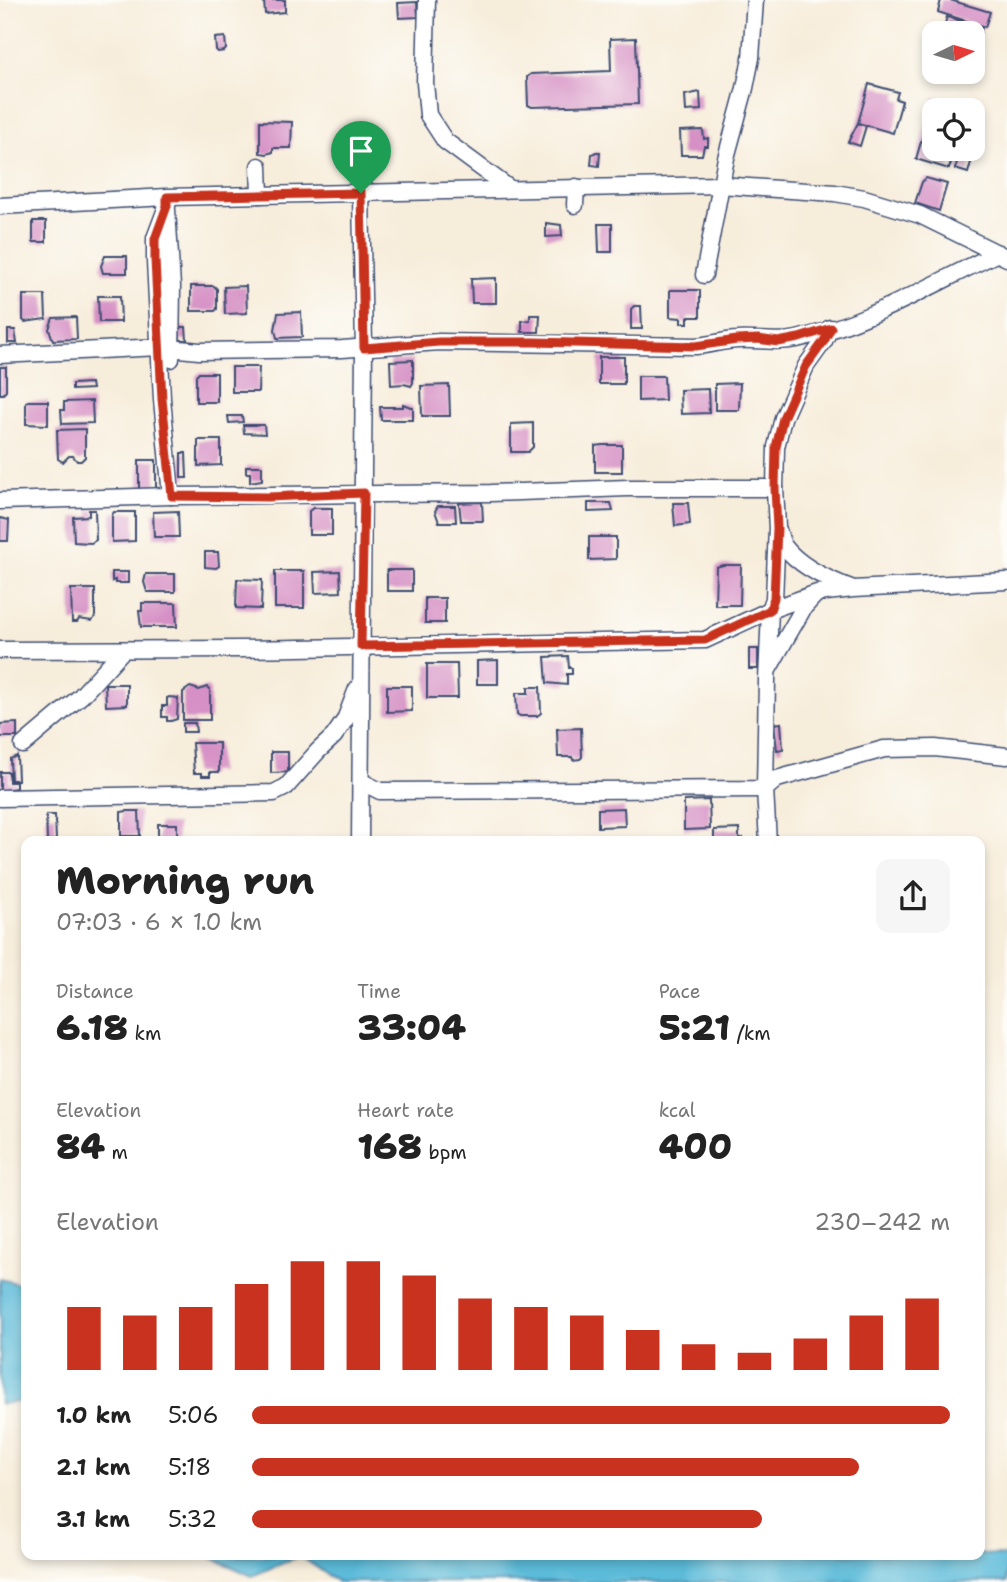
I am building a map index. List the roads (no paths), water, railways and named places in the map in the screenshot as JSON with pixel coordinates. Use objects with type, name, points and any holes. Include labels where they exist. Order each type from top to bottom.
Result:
[{"type":"street","points":[[427,0],[425,83],[428,115],[445,141],[510,189]]},
{"type":"street","points":[[704,275],[720,185],[751,58],[755,0]]},
{"type":"street","points":[[259,166],[260,195]]},
{"type":"street","points":[[0,206],[167,202],[260,195],[720,185],[835,192],[864,198],[920,215],[1003,255]]},
{"type":"street","points":[[575,205],[576,187]]},
{"type":"street","points":[[360,836],[364,493],[361,193]]},
{"type":"street","points":[[167,202],[155,239],[166,348],[164,422],[172,496]]},
{"type":"street","points":[[0,355],[166,348],[199,351],[364,348],[439,342],[696,346],[737,340],[778,342],[799,338],[883,311],[942,279],[1003,255]]},
{"type":"street","points":[[768,836],[765,789],[767,671],[777,528],[776,447],[783,418],[806,366],[831,328]]},
{"type":"street","points":[[0,501],[172,496],[491,493],[628,488],[775,488]]},
{"type":"street","points":[[777,528],[783,545],[801,561],[834,582],[853,589]]},
{"type":"street","points":[[0,650],[705,640],[770,610],[817,593],[1007,581]]},
{"type":"street","points":[[767,671],[804,607],[817,593]]},
{"type":"street","points":[[23,745],[81,696],[123,650]]},
{"type":"street","points":[[0,798],[274,793],[286,787],[334,736],[345,720],[361,677]]},
{"type":"street","points":[[362,782],[380,791],[765,789],[777,779],[884,749],[935,748],[1006,756]]},
{"type":"water","points":[[0,1279],[21,1285],[21,1405],[18,1402],[0,1404]]},
{"type":"water","points":[[985,1554],[1007,1556],[1007,1582],[338,1582],[306,1560],[985,1560]]},
{"type":"water","points":[[217,1560],[290,1560],[252,1576]]}]
